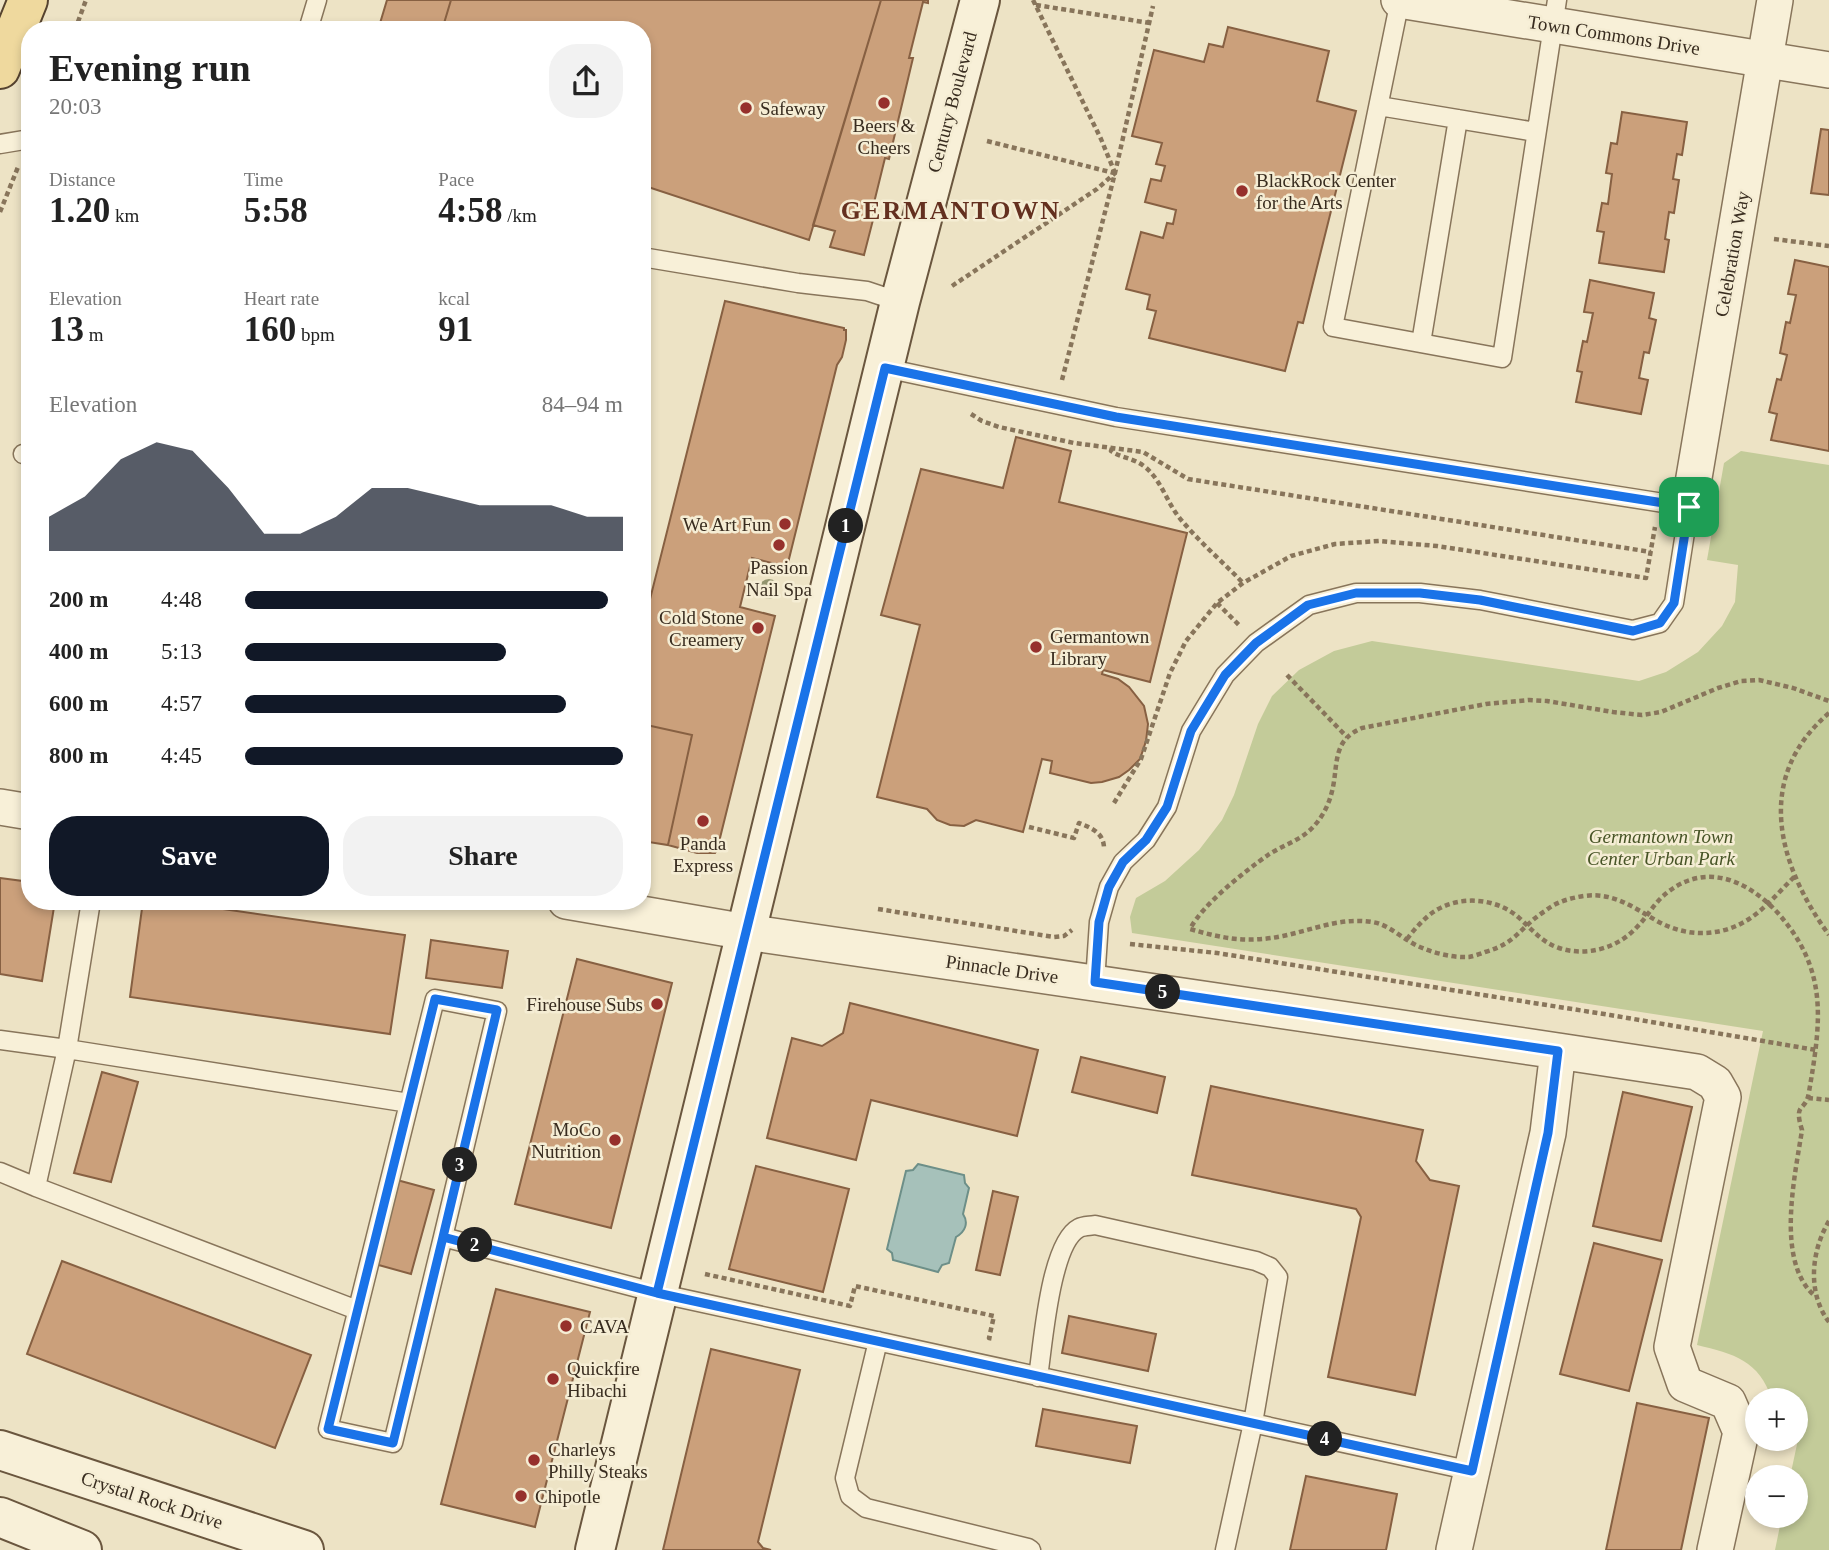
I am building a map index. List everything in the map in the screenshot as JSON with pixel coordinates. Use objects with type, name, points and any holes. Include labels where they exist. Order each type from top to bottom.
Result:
[{"type":"main road","points":[[0,69],[21,27]]},
{"type":"street","name":"Century Boulevard","points":[[595,1550],[900,302],[980,0]]},
{"type":"street","name":"Town Commons Drive","points":[[1400,0],[1555,12],[1765,59],[1829,70]]},
{"type":"street","name":"Celebration Way","points":[[1689,507],[1775,0]]},
{"type":"street","points":[[0,807],[21,811]]},
{"type":"street","name":"Pinnacle Drive","points":[[618,910],[746,932],[1697,1072],[1715,1083],[1723,1097],[1672,1348],[1685,1384],[1728,1402],[1741,1432],[1715,1550]]},
{"type":"street","points":[[1454,1550],[1548,1133],[1558,1051]]},
{"type":"street","name":"Crystal Rock Drive","points":[[0,1450],[304,1550]]},
{"type":"street","points":[[0,1517],[82,1550]]},
{"type":"lane","points":[[311,21],[317,0]]},
{"type":"lane","points":[[1400,0],[1333,327],[1502,358],[1555,12]]},
{"type":"lane","points":[[1379,106],[1536,132]]},
{"type":"lane","points":[[1421,343],[1458,119]]},
{"type":"lane","points":[[0,145],[21,141]]},
{"type":"lane","points":[[651,258],[798,283],[867,291],[900,302]]},
{"type":"lane","points":[[885,368],[1116,417],[1689,507],[1674,603],[1660,623],[1633,631],[1480,600],[1420,593],[1356,593],[1308,605],[1256,643],[1225,675],[1197,720],[1167,807],[1146,840],[1123,862],[1109,887],[1099,922],[1095,982]]},
{"type":"lane","points":[[36,1187],[66,1048],[89,910]]},
{"type":"lane","points":[[435,999],[497,1010],[443,1237],[393,1443],[328,1429],[435,999]]},
{"type":"lane","points":[[0,1040],[66,1048],[409,1103]]},
{"type":"lane","points":[[0,1172],[357,1310]]},
{"type":"lane","points":[[1038,1377],[1054,1273],[1069,1237],[1079,1228],[1095,1225],[1256,1261],[1270,1267],[1278,1277],[1253,1423],[1225,1550]]},
{"type":"lane","points":[[443,1237],[657,1293],[1472,1471]]},
{"type":"lane","points":[[878,1341],[845,1478],[850,1496],[866,1508],[1031,1550]]},
{"type":"path","points":[[78,21],[86,0]]},
{"type":"path","points":[[1034,3],[1150,23]]},
{"type":"path","points":[[1034,3],[1115,173]]},
{"type":"path","points":[[1059,390],[1115,173],[1153,6]]},
{"type":"path","points":[[987,141],[1115,173]]},
{"type":"path","points":[[0,212],[20,164]]},
{"type":"path","points":[[952,286],[1097,189],[1115,173]]},
{"type":"path","points":[[1774,239],[1829,246]]},
{"type":"path","points":[[966,413],[999,428],[1073,443],[1143,452],[1188,479],[1651,552]]},
{"type":"path","points":[[1112,448],[1113,454],[1130,458],[1150,471],[1182,521],[1243,583]]},
{"type":"path","points":[[1217,603],[1240,627]]},
{"type":"path","points":[[1287,675],[1348,737]]},
{"type":"path","points":[[1794,877],[1755,916],[1715,933],[1693,933],[1672,928],[1628,903],[1610,897],[1586,896],[1563,901],[1544,911],[1511,941],[1497,949],[1469,957],[1431,953],[1374,922],[1354,920],[1332,923],[1280,937],[1255,940],[1222,939],[1190,929],[1208,904],[1269,855],[1313,827],[1323,815],[1329,801],[1342,743],[1362,728],[1486,704],[1529,700],[1642,715],[1661,712],[1741,681],[1759,680],[1793,688],[1829,701]]},
{"type":"path","points":[[1829,713],[1795,752],[1785,776],[1781,803],[1784,849],[1794,877],[1829,935]]},
{"type":"path","points":[[1029,827],[1074,838],[1079,823],[1098,832],[1103,838],[1101,855]]},
{"type":"path","points":[[1407,939],[1430,914],[1445,906],[1465,901],[1493,904],[1516,916],[1545,941],[1560,948],[1577,951],[1597,951],[1626,937],[1670,891],[1699,878],[1729,879],[1750,888],[1769,903],[1795,933],[1812,968],[1816,986],[1819,1016],[1816,1050],[1808,1098],[1797,1111],[1802,1130],[1790,1218],[1790,1237],[1806,1288],[1815,1296],[1829,1322]]},
{"type":"path","points":[[878,909],[1054,937],[1064,936],[1077,924]]},
{"type":"path","points":[[1130,944],[1217,953],[1816,1050]]},
{"type":"path","points":[[1808,1098],[1829,1100]]},
{"type":"path","points":[[1815,1296],[1817,1247],[1829,1221]]},
{"type":"path","points":[[705,1274],[850,1306],[855,1286],[994,1316],[989,1338],[999,1340]]},
{"type":"green space","name":"Germantown Town Center Urban Park","points":[[1741,451],[1829,465],[1829,1550],[1775,1550],[1780,1528],[1808,1528],[1808,1465],[1793,1465],[1796,1451],[1808,1451],[1808,1388],[1767,1388],[1760,1376],[1744,1361],[1697,1345],[1763,1031],[1132,933],[1130,917],[1136,898],[1165,881],[1199,850],[1222,820],[1234,795],[1258,724],[1272,696],[1299,670],[1334,651],[1372,641],[1639,681],[1666,672],[1698,652],[1722,626],[1735,602],[1738,565],[1707,560],[1724,463]]},
{"type":"water","points":[[918,1164],[964,1175],[969,1188],[963,1214],[965,1227],[956,1237],[949,1263],[942,1265],[938,1272],[893,1260],[892,1253],[887,1249],[906,1171],[913,1170]]},
{"type":"building","points":[[387,0],[451,0],[445,21],[381,21]]},
{"type":"building","name":"Safeway","points":[[451,0],[881,0],[809,240],[651,188],[651,21],[445,21]]},
{"type":"building","points":[[881,0],[928,0],[928,3],[923,2],[909,58],[913,58],[889,159],[885,158],[864,255],[830,247],[835,231],[813,225]]},
{"type":"building","name":"BlackRock Center for the Arts","points":[[1228,27],[1329,51],[1317,101],[1356,111],[1303,323],[1298,322],[1285,371],[1149,338],[1156,311],[1147,309],[1150,295],[1126,289],[1141,232],[1163,238],[1167,223],[1173,224],[1176,210],[1145,202],[1151,179],[1161,181],[1165,166],[1156,164],[1162,143],[1132,136],[1154,50],[1204,62],[1209,44],[1223,47]]},
{"type":"building","points":[[1622,112],[1687,122],[1682,155],[1677,154],[1673,179],[1679,180],[1674,213],[1669,212],[1665,239],[1669,240],[1664,272],[1599,263],[1604,232],[1597,231],[1602,203],[1608,204],[1612,174],[1606,173],[1611,143],[1617,144]]},
{"type":"building","points":[[1821,129],[1829,130],[1829,195],[1811,193]]},
{"type":"building","points":[[1795,260],[1829,267],[1829,451],[1771,440],[1777,414],[1769,412],[1777,379],[1781,380],[1787,355],[1780,353],[1786,322],[1790,323],[1796,295],[1788,294]]},
{"type":"building","points":[[1590,280],[1654,293],[1649,318],[1656,320],[1649,353],[1644,352],[1639,378],[1648,380],[1641,414],[1576,402],[1582,372],[1577,371],[1583,341],[1587,342],[1593,313],[1584,312]]},
{"type":"building","points":[[725,301],[844,328],[846,340],[842,357],[837,365],[787,567],[752,558],[740,607],[775,616],[715,853],[697,853],[668,845],[692,735],[651,726],[651,595]]},
{"type":"building","name":"Germantown Library","points":[[1016,437],[1071,451],[1059,502],[1187,533],[1150,682],[1103,670],[1102,674],[1118,679],[1129,687],[1144,706],[1148,724],[1140,759],[1119,777],[1091,783],[1050,773],[1052,761],[1042,759],[1023,832],[976,820],[964,826],[950,825],[937,820],[927,809],[877,797],[920,625],[881,615],[921,469],[1003,488]]},
{"type":"building","points":[[651,726],[692,735],[668,845],[651,842]]},
{"type":"building","points":[[0,878],[21,881],[21,910],[54,910],[42,981],[0,974]]},
{"type":"building","points":[[142,910],[230,910],[405,935],[390,1034],[130,997]]},
{"type":"building","points":[[431,940],[508,951],[502,988],[426,978]]},
{"type":"building","points":[[577,959],[672,983],[611,1228],[515,1204]]},
{"type":"building","points":[[850,1003],[1038,1050],[1017,1136],[871,1100],[856,1160],[767,1138],[792,1038],[822,1046],[843,1033]]},
{"type":"building","points":[[1081,1057],[1165,1077],[1157,1113],[1072,1092]]},
{"type":"building","points":[[102,1072],[138,1082],[111,1182],[74,1173]]},
{"type":"building","points":[[1211,1086],[1423,1130],[1416,1161],[1430,1180],[1459,1186],[1415,1395],[1328,1377],[1361,1217],[1356,1209],[1192,1175]]},
{"type":"building","points":[[1623,1092],[1692,1107],[1661,1241],[1593,1226]]},
{"type":"building","points":[[756,1166],[849,1189],[823,1292],[729,1269]]},
{"type":"building","points":[[397,1180],[434,1190],[411,1274],[375,1264]]},
{"type":"building","points":[[993,1191],[1018,1197],[1000,1275],[976,1270]]},
{"type":"building","points":[[1594,1243],[1662,1260],[1629,1391],[1560,1374]]},
{"type":"building","points":[[62,1261],[311,1355],[275,1448],[27,1354]]},
{"type":"building","points":[[496,1289],[590,1312],[535,1527],[441,1504]]},
{"type":"building","points":[[1069,1316],[1156,1334],[1148,1371],[1062,1353]]},
{"type":"building","points":[[711,1349],[800,1370],[758,1542],[763,1548],[771,1550],[663,1550]]},
{"type":"building","points":[[1637,1403],[1709,1418],[1681,1550],[1606,1550]]},
{"type":"building","points":[[1043,1409],[1137,1426],[1130,1463],[1036,1446]]},
{"type":"building","points":[[1306,1476],[1397,1494],[1386,1550],[1290,1550]]},
{"type":"place","name":"Beers & Cheers","points":[[884,103]]},
{"type":"place","name":"Safeway","points":[[746,108]]},
{"type":"place","name":"BlackRock Center for the Arts","points":[[1242,191]]},
{"type":"place","name":"We Art Fun","points":[[785,524]]},
{"type":"place","name":"Passion Nail Spa","points":[[779,545]]},
{"type":"place","name":"Cold Stone Creamery","points":[[758,628]]},
{"type":"place","name":"Germantown Library","points":[[1036,647]]},
{"type":"place","name":"Panda Express","points":[[703,821]]},
{"type":"place","name":"Firehouse Subs","points":[[657,1004]]},
{"type":"place","name":"MoCo Nutrition","points":[[615,1140]]},
{"type":"place","name":"CAVA","points":[[566,1326]]},
{"type":"place","name":"Quickfire Hibachi","points":[[553,1379]]},
{"type":"place","name":"Charleys Philly Steaks","points":[[534,1460]]},
{"type":"place","name":"Chipotle","points":[[521,1496]]},
{"type":"district","name":"GERMANTOWN","points":[[951,210]]},
{"type":"route","points":[[1689,507],[1116,417],[885,368],[657,1293],[622,1284],[443,1237],[393,1443],[328,1429],[435,999],[497,1010],[443,1237],[657,1293],[1472,1471],[1548,1133],[1558,1051],[1095,982],[1100,917],[1109,887],[1123,862],[1146,840],[1167,807],[1191,731],[1225,675],[1256,643],[1308,605],[1356,593],[1420,593],[1480,600],[1633,631],[1660,623],[1674,603],[1689,507]]}]
